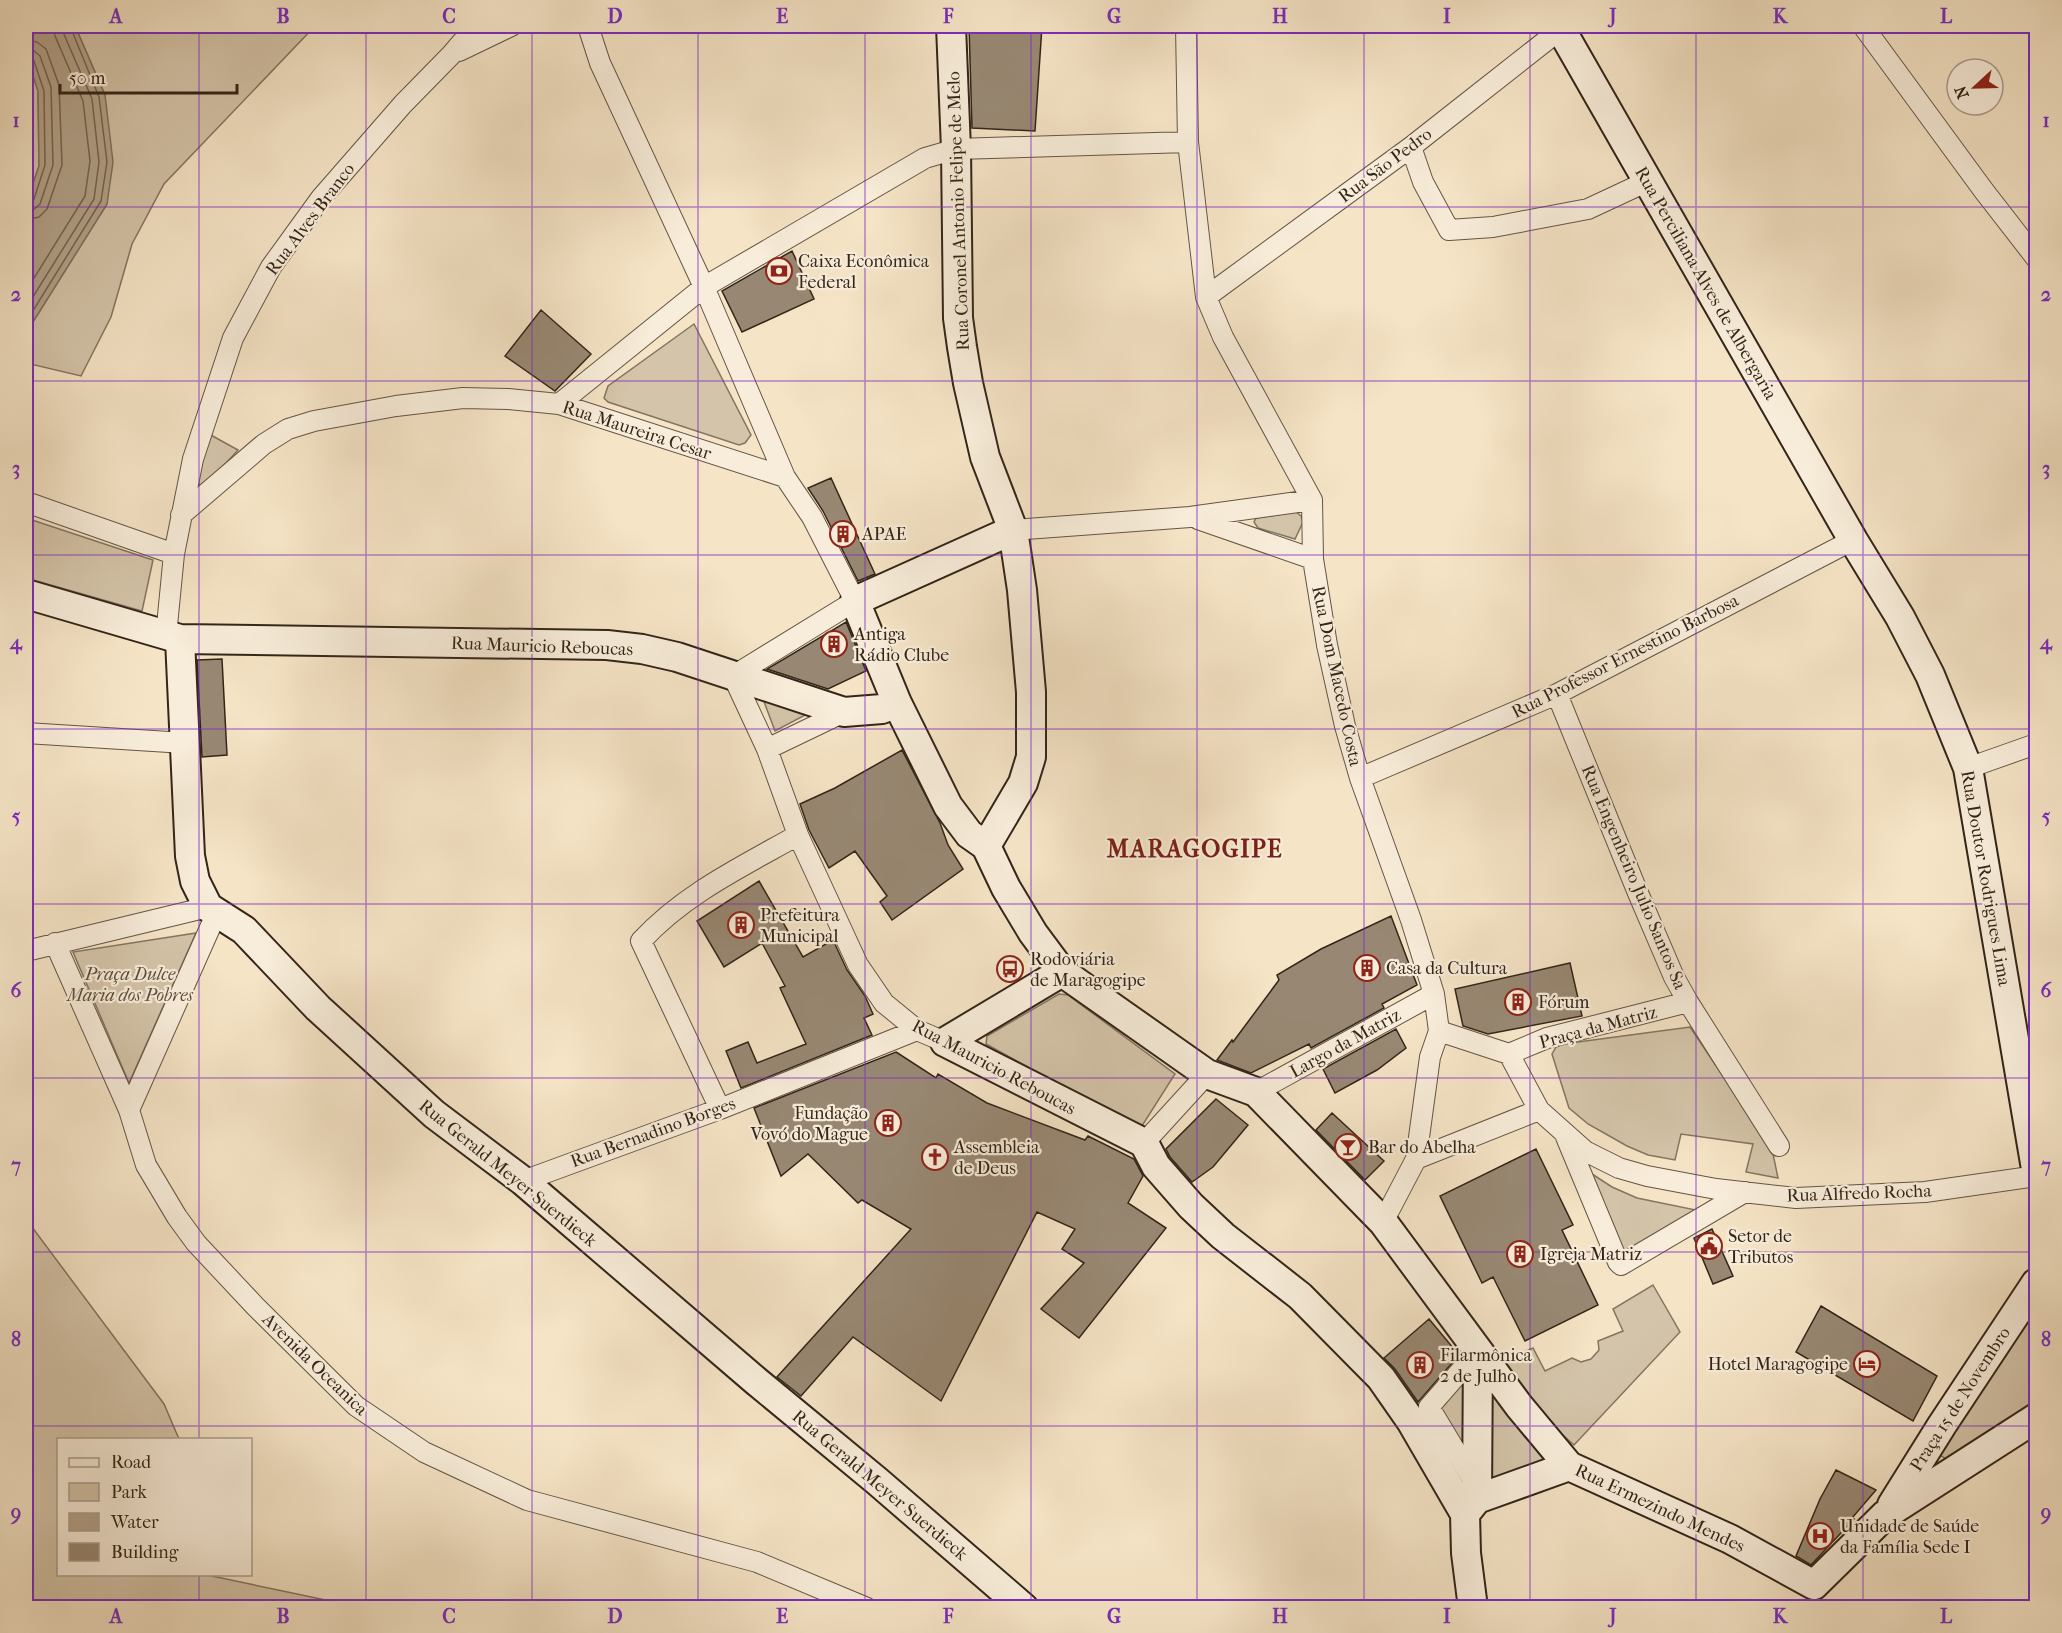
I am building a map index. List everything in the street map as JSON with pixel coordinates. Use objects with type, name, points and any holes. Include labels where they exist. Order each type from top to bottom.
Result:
[{"type":"street","name":"Rua Alves Branco","points":[[181,515],[193,459],[233,338],[271,267],[321,198],[403,104],[476,26]]},
{"type":"street","points":[[451,55],[511,26]]},
{"type":"street","points":[[588,26],[600,63],[704,286],[784,477],[812,517],[855,601],[897,703],[948,806],[969,834],[986,846]]},
{"type":"street","name":"Rua Coronel Antonio Felipe de Melo","points":[[951,26],[957,149],[958,318],[968,383],[986,457],[1013,530],[1022,590],[1031,692],[1031,757],[1023,783],[986,846]]},
{"type":"street","name":"Rua Dom Macedo Costa","points":[[1185,26],[1188,142],[1206,297],[1223,337],[1312,500],[1313,559],[1327,645],[1345,726],[1360,778],[1411,920],[1434,994],[1439,1031]]},
{"type":"street","points":[[1863,26],[1984,191],[2037,258]]},
{"type":"street","name":"Rua São Pedro","points":[[1206,297],[1411,147],[1560,27]]},
{"type":"street","name":"Rua Perciliana Alves de Albergaria","points":[[1560,27],[1853,540]]},
{"type":"street","points":[[559,404],[704,286],[925,158],[957,149],[1188,142]]},
{"type":"street","points":[[1411,147],[1424,182],[1449,230],[1493,227],[1588,209],[1648,181]]},
{"type":"street","name":"Rua Maureira Cesar","points":[[181,515],[264,444],[288,429],[314,421],[396,405],[463,398],[508,399],[559,404],[784,477]]},
{"type":"street","points":[[734,676],[855,601],[1013,530],[1190,517],[1312,500]]},
{"type":"street","points":[[26,502],[174,554]]},
{"type":"street","points":[[181,515],[174,554],[173,637],[185,742],[190,856],[195,881],[212,910]]},
{"type":"street","points":[[1190,517],[1235,530],[1313,559]]},
{"type":"street","name":"Rua Professor Ernestino Barbosa","points":[[1360,778],[1557,694],[1853,540]]},
{"type":"street","name":"Rua Doutor Rodrigues Lima","points":[[1853,540],[1900,617],[1925,665],[1968,768],[2037,1169]]},
{"type":"street","name":"Rua Mauricio Reboucas","points":[[26,594],[173,637],[607,645],[642,649],[676,657],[734,676],[767,748],[798,836],[858,965],[884,1003],[917,1030],[1144,1143]]},
{"type":"street","points":[[734,676],[844,712]]},
{"type":"street","name":"Rua Engenheiro Julio Santos Sa","points":[[1557,694],[1663,952],[1688,1002],[1779,1146]]},
{"type":"street","points":[[767,748],[844,712],[882,709],[897,703]]},
{"type":"street","points":[[26,733],[185,742]]},
{"type":"street","points":[[1968,768],[2037,744]]},
{"type":"street","points":[[720,1108],[641,941],[658,922],[709,885],[798,836]]},
{"type":"street","name":"Rua Ermezindo Mendes","points":[[986,846],[1006,888],[1062,972],[1207,1074],[1256,1092],[1383,1222],[1542,1436],[1569,1466],[1730,1539],[1817,1596]]},
{"type":"street","points":[[26,951],[212,910]]},
{"type":"street","points":[[129,1110],[212,910]]},
{"type":"street","name":"Rua Gerald Meyer Suerdieck","points":[[212,910],[244,930],[318,1008],[434,1114],[523,1181],[747,1374],[877,1481],[1009,1603]]},
{"type":"street","name":"Avenida Oceanica","points":[[55,943],[129,1110],[146,1165],[177,1217],[196,1243],[255,1306],[356,1406],[379,1424],[424,1452],[527,1500],[757,1562],[867,1608]]},
{"type":"street","points":[[945,1042],[1062,972]]},
{"type":"street","name":"Largo da Matriz","points":[[1256,1092],[1434,994]]},
{"type":"street","name":"Praça da Matriz","points":[[1509,1054],[1547,1038],[1688,1002]]},
{"type":"street","name":"Rua Bernadino Borges","points":[[523,1181],[720,1108],[917,1030]]},
{"type":"street","points":[[1383,1222],[1416,1159],[1430,1057],[1439,1031],[1509,1054],[1539,1110],[1563,1131],[1621,1265],[1745,1192]]},
{"type":"street","points":[[1207,1074],[1144,1143],[1156,1166],[1191,1206],[1223,1236],[1300,1296],[1381,1378],[1411,1421],[1473,1500]]},
{"type":"street","points":[[1416,1159],[1539,1110]]},
{"type":"street","name":"Rua Alfredo Rocha","points":[[1563,1131],[1585,1151],[1620,1168],[1682,1183],[1796,1198],[1924,1192],[2037,1176]]},
{"type":"street","name":"Praça 15 de Novembro","points":[[1817,1596],[1885,1515],[2037,1283]]},
{"type":"street","points":[[1473,1500],[1429,1407],[1478,1351]]},
{"type":"street","points":[[1473,1608],[1466,1553],[1473,1500],[1478,1351]]},
{"type":"street","name":"Praça 15 de Novembro","points":[[1885,1515],[2037,1418]]},
{"type":"street","points":[[1473,1500],[1569,1466]]},
{"type":"green space","points":[[75,26],[315,26],[164,184],[132,244],[111,317],[81,376],[26,363],[26,333],[107,204],[105,95]]},
{"type":"green space","points":[[26,55],[38,91],[39,166],[26,204]]},
{"type":"green space","points":[[694,324],[751,435],[745,443],[739,445],[608,402],[604,398],[608,386]]},
{"type":"green space","points":[[209,434],[238,450],[204,487],[194,481]]},
{"type":"green space","points":[[1296,512],[1301,516],[1303,522],[1295,539],[1258,528],[1254,522],[1256,518]]},
{"type":"green space","points":[[26,518],[153,560],[142,611],[26,578]]},
{"type":"green space","points":[[763,699],[809,713],[775,731]]},
{"type":"green space","name":"Praça Dulce Maria dos Pobres","points":[[196,933],[129,1083],[73,952]]},
{"type":"green space","points":[[1059,994],[1068,995],[1175,1074],[1140,1129],[986,1044],[987,1036]]},
{"type":"green space","points":[[1690,1027],[1772,1149],[1778,1178],[1746,1172],[1753,1144],[1681,1134],[1675,1160],[1648,1155],[1588,1124],[1569,1108],[1552,1054],[1556,1047],[1563,1044]]},
{"type":"green space","points":[[1592,1174],[1612,1187],[1637,1198],[1696,1210],[1624,1254]]},
{"type":"green space","points":[[26,1219],[164,1404],[179,1438],[57,1438],[57,1576],[212,1576],[359,1607],[26,1607]]},
{"type":"green space","points":[[1653,1285],[1680,1332],[1574,1445],[1556,1429],[1499,1362],[1533,1348],[1545,1371],[1572,1358],[1581,1362],[1591,1359],[1599,1350],[1598,1341],[1623,1331],[1613,1309]]},
{"type":"green space","points":[[2036,1308],[2036,1404],[1948,1460],[1941,1456],[1939,1449]]},
{"type":"green space","points":[[1465,1381],[1467,1452],[1435,1409]]},
{"type":"green space","points":[[1491,1392],[1495,1394],[1546,1460],[1490,1484]]},
{"type":"water","points":[[26,26],[75,26],[105,95],[113,162],[107,204],[26,333],[26,204],[39,166],[38,91],[26,55]]},
{"type":"building","points":[[969,26],[1042,26],[1035,131],[972,128]]},
{"type":"building","name":"Caixa Econômica Federal","points":[[792,251],[814,299],[742,332],[722,291]]},
{"type":"building","points":[[541,310],[591,354],[555,391],[505,356]]},
{"type":"building","name":"APAE","points":[[831,478],[875,574],[858,581],[823,511],[808,488]]},
{"type":"building","name":"Antiga Rádio Clube","points":[[846,622],[866,671],[828,689],[767,669]]},
{"type":"building","points":[[222,659],[227,755],[202,757],[197,660]]},
{"type":"building","points":[[902,750],[940,823],[948,845],[963,869],[892,920],[880,902],[887,896],[855,851],[829,868],[809,830],[800,804],[835,788]]},
{"type":"building","points":[[759,881],[803,957],[833,940],[847,970],[865,996],[873,1014],[864,1018],[872,1035],[741,1088],[726,1051],[748,1042],[757,1063],[806,1044],[780,988],[785,986],[762,943],[724,967],[697,921]]},
{"type":"building","points":[[1391,916],[1417,985],[1382,1004],[1384,1008],[1311,1048],[1309,1044],[1251,1073],[1217,1060],[1279,980],[1277,975],[1321,949]]},
{"type":"building","name":"Fórum","points":[[1570,963],[1582,1016],[1488,1034],[1463,1026],[1455,989]]},
{"type":"building","points":[[1396,1029],[1406,1048],[1377,1070],[1335,1093],[1323,1069]]},
{"type":"building","points":[[896,1052],[936,1078],[938,1074],[987,1103],[1085,1140],[1088,1136],[1134,1159],[1143,1176],[1128,1203],[1166,1228],[1079,1338],[1041,1309],[1084,1263],[1062,1249],[1075,1229],[1037,1212],[941,1401],[853,1337],[801,1396],[777,1377],[911,1229],[862,1200],[858,1203],[808,1154],[781,1176],[754,1108]]},
{"type":"building","points":[[1216,1099],[1248,1125],[1213,1167],[1192,1182],[1170,1157],[1166,1149]]},
{"type":"building","name":"Bar do Abelha","points":[[1332,1113],[1384,1161],[1365,1180],[1316,1130]]},
{"type":"building","name":"Igreja Matriz","points":[[1536,1149],[1573,1225],[1562,1230],[1598,1305],[1525,1341],[1493,1277],[1482,1283],[1440,1196]]},
{"type":"building","name":"Setor de Tributos","points":[[1712,1229],[1733,1276],[1713,1284],[1694,1238]]},
{"type":"building","name":"Hotel Maragogipe","points":[[1821,1306],[1937,1376],[1913,1421],[1796,1352]]},
{"type":"building","name":"Filarmônica 2 de Julho","points":[[1429,1319],[1459,1355],[1418,1402],[1395,1369],[1384,1358]]},
{"type":"building","points":[[1836,1470],[1876,1490],[1852,1518],[1854,1519],[1811,1565],[1796,1556],[1820,1499]]},
{"type":"place","name":"Caixa Econômica Federal","points":[[779,271]]},
{"type":"place","name":"APAE","points":[[843,534]]},
{"type":"place","name":"Antiga Rádio Clube","points":[[834,644]]},
{"type":"place","name":"Prefeitura Municipal","points":[[741,925]]},
{"type":"place","name":"Casa da Cultura","points":[[1367,968]]},
{"type":"place","name":"Rodoviária de Maragogipe","points":[[1010,969]]},
{"type":"place","name":"Fórum","points":[[1518,1002]]},
{"type":"place","name":"Fundação Vovó do Mague","points":[[888,1123]]},
{"type":"place","name":"Bar do Abelha","points":[[1348,1147]]},
{"type":"place","name":"Assembleia de Deus","points":[[935,1157]]},
{"type":"place","name":"Setor de Tributos","points":[[1709,1246]]},
{"type":"place","name":"Igreja Matriz","points":[[1520,1254]]},
{"type":"place","name":"Hotel Maragogipe","points":[[1867,1364]]},
{"type":"place","name":"Filarmônica 2 de Julho","points":[[1420,1365]]},
{"type":"place","name":"Unidade de Saúde da Família Sede I","points":[[1820,1536]]},
{"type":"district","name":"MARAGOGIPE","points":[[1195,849]]}]
